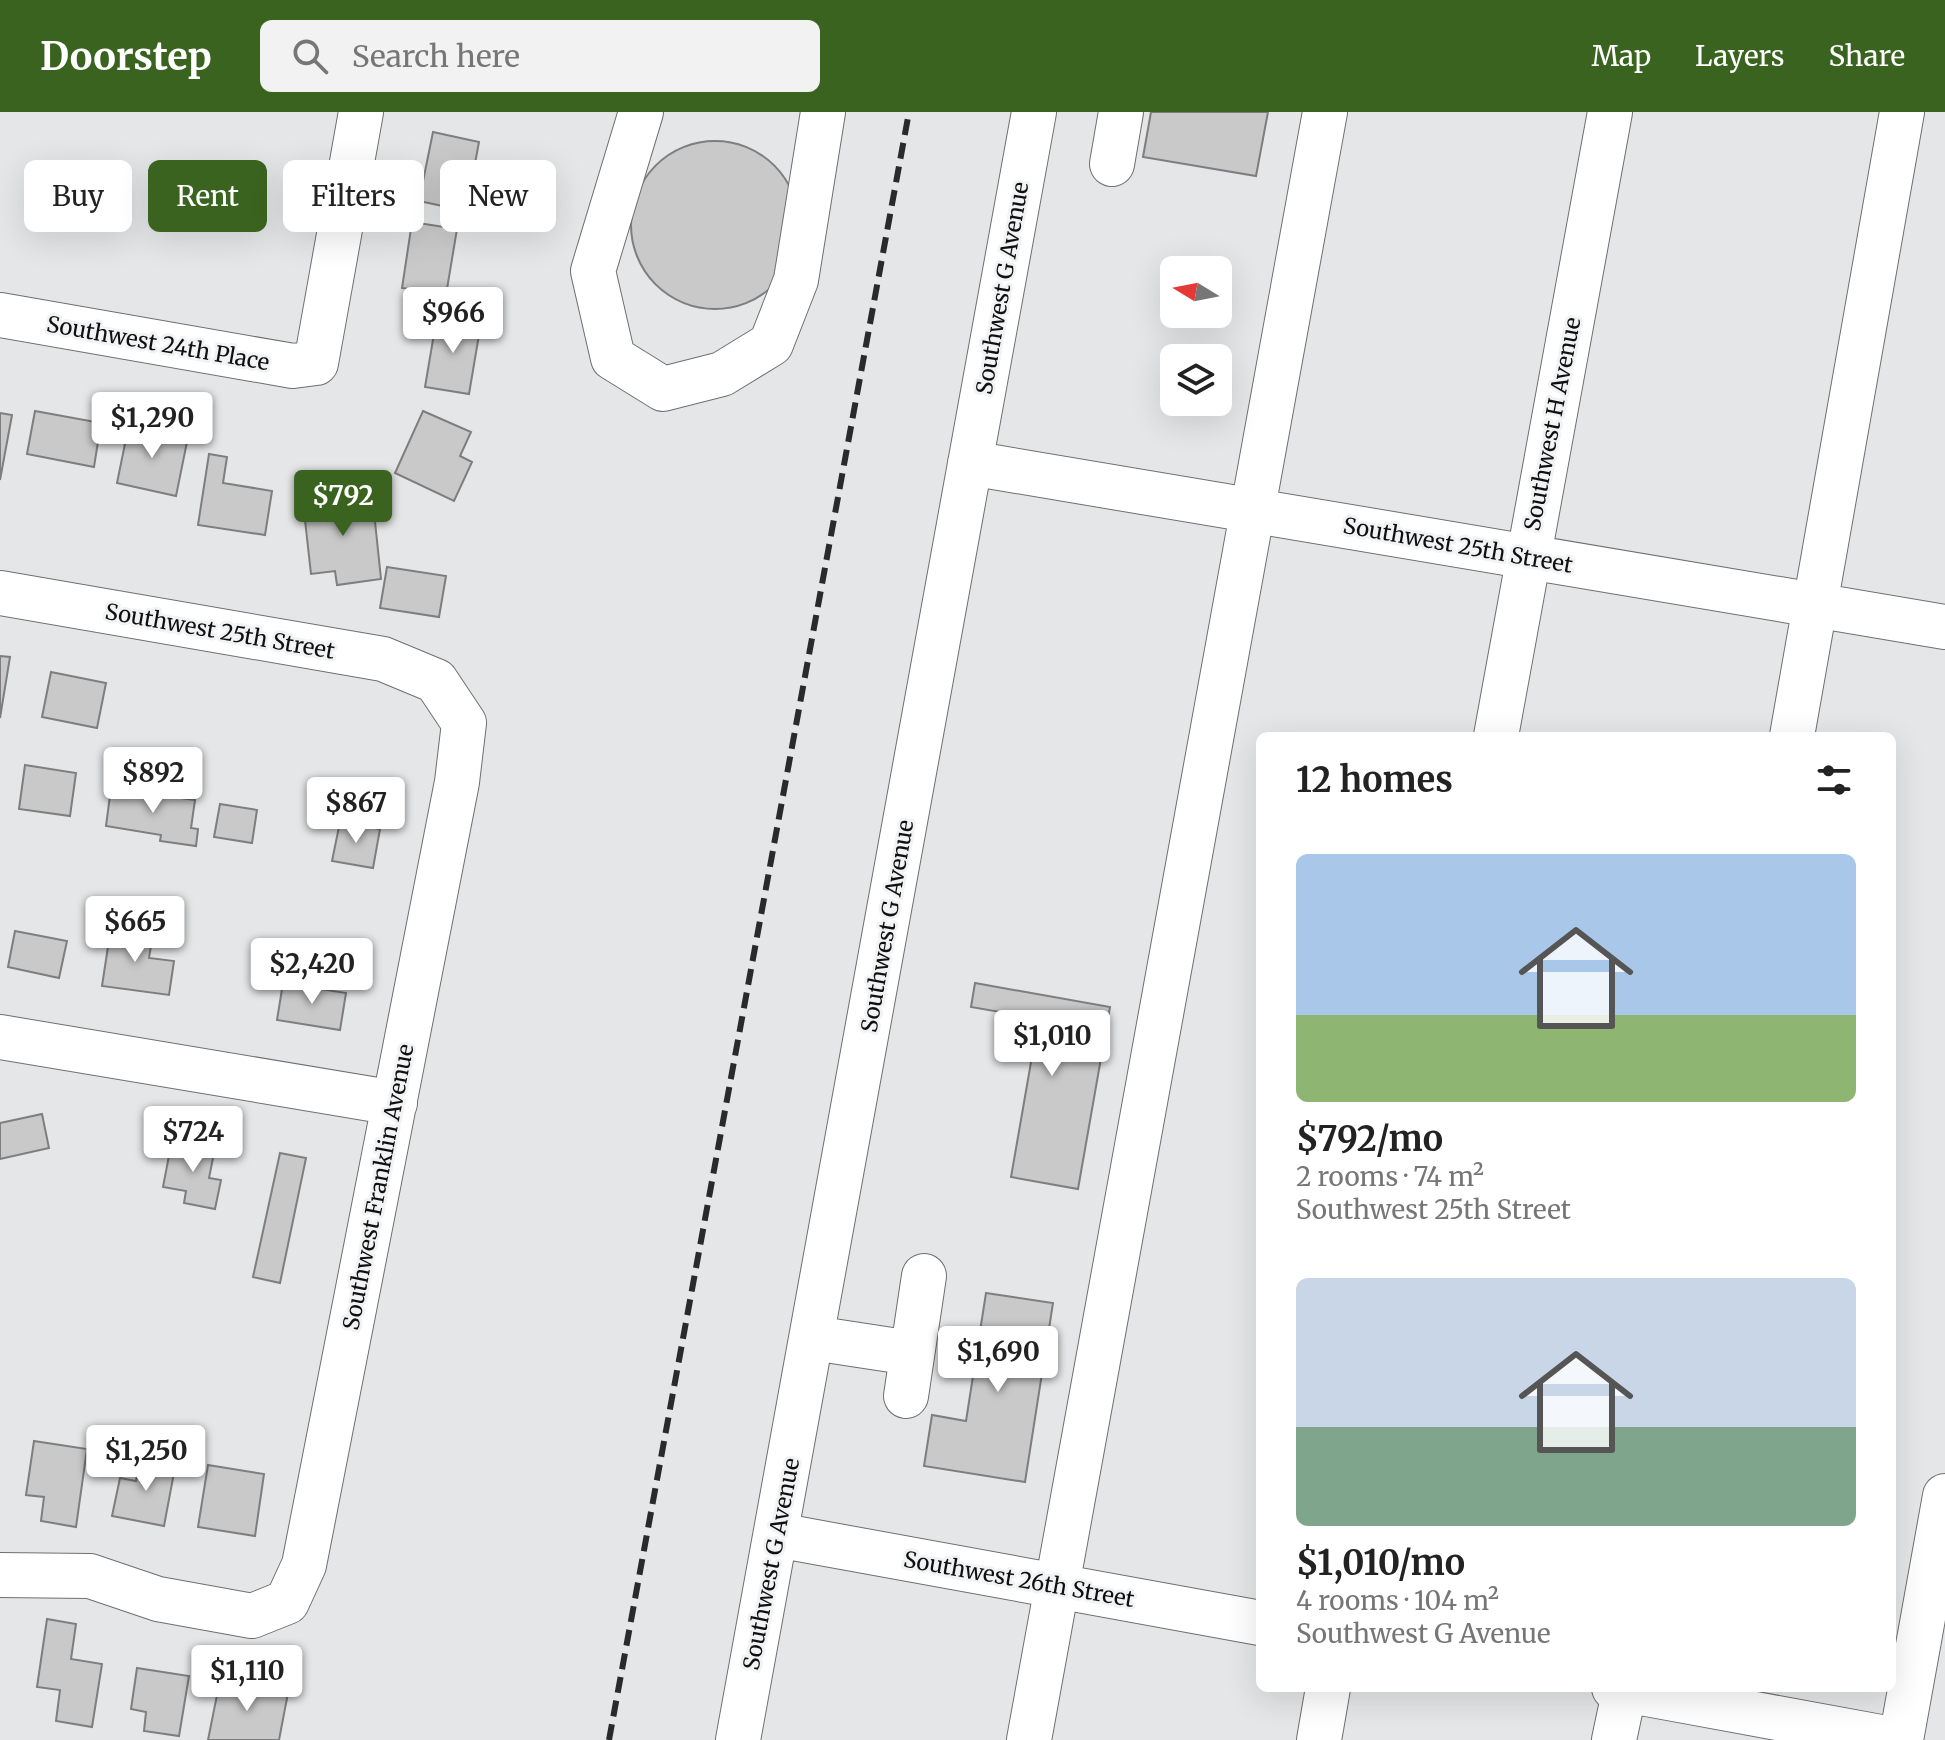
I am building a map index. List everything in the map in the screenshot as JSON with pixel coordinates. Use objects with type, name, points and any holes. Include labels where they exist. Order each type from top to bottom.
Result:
[{"type":"street","name":"Southwest 24th Place","points":[[0,315],[293,366],[316,363],[361,112]]},
{"type":"street","points":[[641,112],[593,271],[613,358],[663,389],[722,374],[771,344],[796,280],[823,112]]},
{"type":"street","name":"Southwest G Avenue","points":[[738,1740],[1034,112]]},
{"type":"street","points":[[1112,164],[1121,112]]},
{"type":"street","points":[[1029,1740],[1325,112]]},
{"type":"street","name":"Southwest H Avenue","points":[[1497,732],[1610,112]]},
{"type":"street","points":[[1793,732],[1902,112]]},
{"type":"street","name":"Southwest 25th Street","points":[[970,463],[1945,627]]},
{"type":"street","name":"Southwest 25th Street","points":[[0,593],[383,659],[436,681]]},
{"type":"street","name":"Southwest Franklin Avenue","points":[[0,1575],[90,1576],[158,1599],[252,1616],[287,1602],[304,1565],[457,782],[464,723],[436,681]]},
{"type":"street","points":[[0,1037],[395,1103]]},
{"type":"street","points":[[906,1396],[924,1276]]},
{"type":"street","points":[[813,1338],[911,1353]]},
{"type":"street","points":[[1637,1692],[1899,1740],[1945,1496]]},
{"type":"street","name":"Southwest 26th Street","points":[[777,1535],[1256,1622]]},
{"type":"street","points":[[1319,1740],[1327,1692]]},
{"type":"street","points":[[1614,1740],[1621,1692]]},
{"type":"building","points":[[1151,112],[1268,112],[1256,176],[1143,157]]},
{"type":"building","points":[[433,132],[479,142],[476,160],[440,160],[440,205],[424,202],[424,176]]},
{"type":"building","points":[[715,141],[747,148],[774,166],[792,193],[799,225],[792,257],[774,284],[747,302],[715,309],[683,302],[656,284],[638,257],[631,225],[638,193],[656,166],[683,148]]},
{"type":"building","points":[[424,224],[440,226],[440,232],[456,232],[446,295],[402,288],[410,232],[424,232]]},
{"type":"building","points":[[437,316],[481,323],[469,394],[425,387]]},
{"type":"building","points":[[35,411],[101,423],[94,467],[27,454]]},
{"type":"building","points":[[423,411],[471,432],[460,456],[472,462],[454,501],[395,473]]},
{"type":"building","points":[[0,413],[12,415],[0,480]]},
{"type":"building","points":[[129,424],[188,437],[176,496],[117,483]]},
{"type":"building","points":[[209,454],[227,457],[223,483],[272,491],[265,535],[198,525]]},
{"type":"building","points":[[372,493],[381,579],[337,585],[335,571],[311,574],[303,502]]},
{"type":"building","points":[[387,567],[446,576],[439,617],[380,608]]},
{"type":"building","points":[[0,656],[10,657],[0,718]]},
{"type":"building","points":[[51,672],[106,683],[97,728],[42,717]]},
{"type":"building","points":[[25,765],[76,773],[70,816],[19,809]]},
{"type":"building","points":[[111,788],[195,800],[191,828],[198,829],[196,846],[160,841],[161,835],[106,826]]},
{"type":"building","points":[[220,804],[257,810],[252,843],[214,837]]},
{"type":"building","points":[[340,822],[380,829],[373,868],[332,861]]},
{"type":"building","points":[[111,927],[153,933],[149,958],[174,961],[169,995],[102,986]]},
{"type":"building","points":[[15,931],[67,941],[59,978],[8,967]]},
{"type":"building","points":[[283,983],[346,993],[340,1030],[277,1020]]},
{"type":"building","points":[[975,983],[1110,1007],[1078,1189],[1011,1177],[1034,1045],[1001,1039],[1006,1013],[971,1007]]},
{"type":"building","points":[[42,1114],[49,1148],[0,1159],[0,1123]]},
{"type":"building","points":[[172,1140],[215,1148],[209,1178],[221,1180],[215,1209],[184,1203],[186,1191],[163,1187]]},
{"type":"building","points":[[280,1153],[306,1158],[280,1283],[253,1277]]},
{"type":"building","points":[[986,1293],[1053,1303],[1025,1482],[924,1466],[932,1415],[966,1421]]},
{"type":"building","points":[[34,1441],[87,1449],[76,1527],[41,1521],[44,1497],[26,1495]]},
{"type":"building","points":[[141,1456],[176,1462],[164,1526],[112,1516],[120,1478],[136,1481]]},
{"type":"building","points":[[208,1465],[264,1474],[255,1536],[198,1527]]},
{"type":"building","points":[[47,1619],[76,1624],[71,1659],[102,1664],[92,1727],[56,1721],[60,1690],[37,1687]]},
{"type":"building","points":[[137,1668],[189,1676],[179,1736],[144,1731],[146,1712],[131,1709]]},
{"type":"building","points":[[220,1680],[288,1693],[279,1740],[208,1740]]},
{"type":"railway","points":[[609,1740],[909,112]]}]
